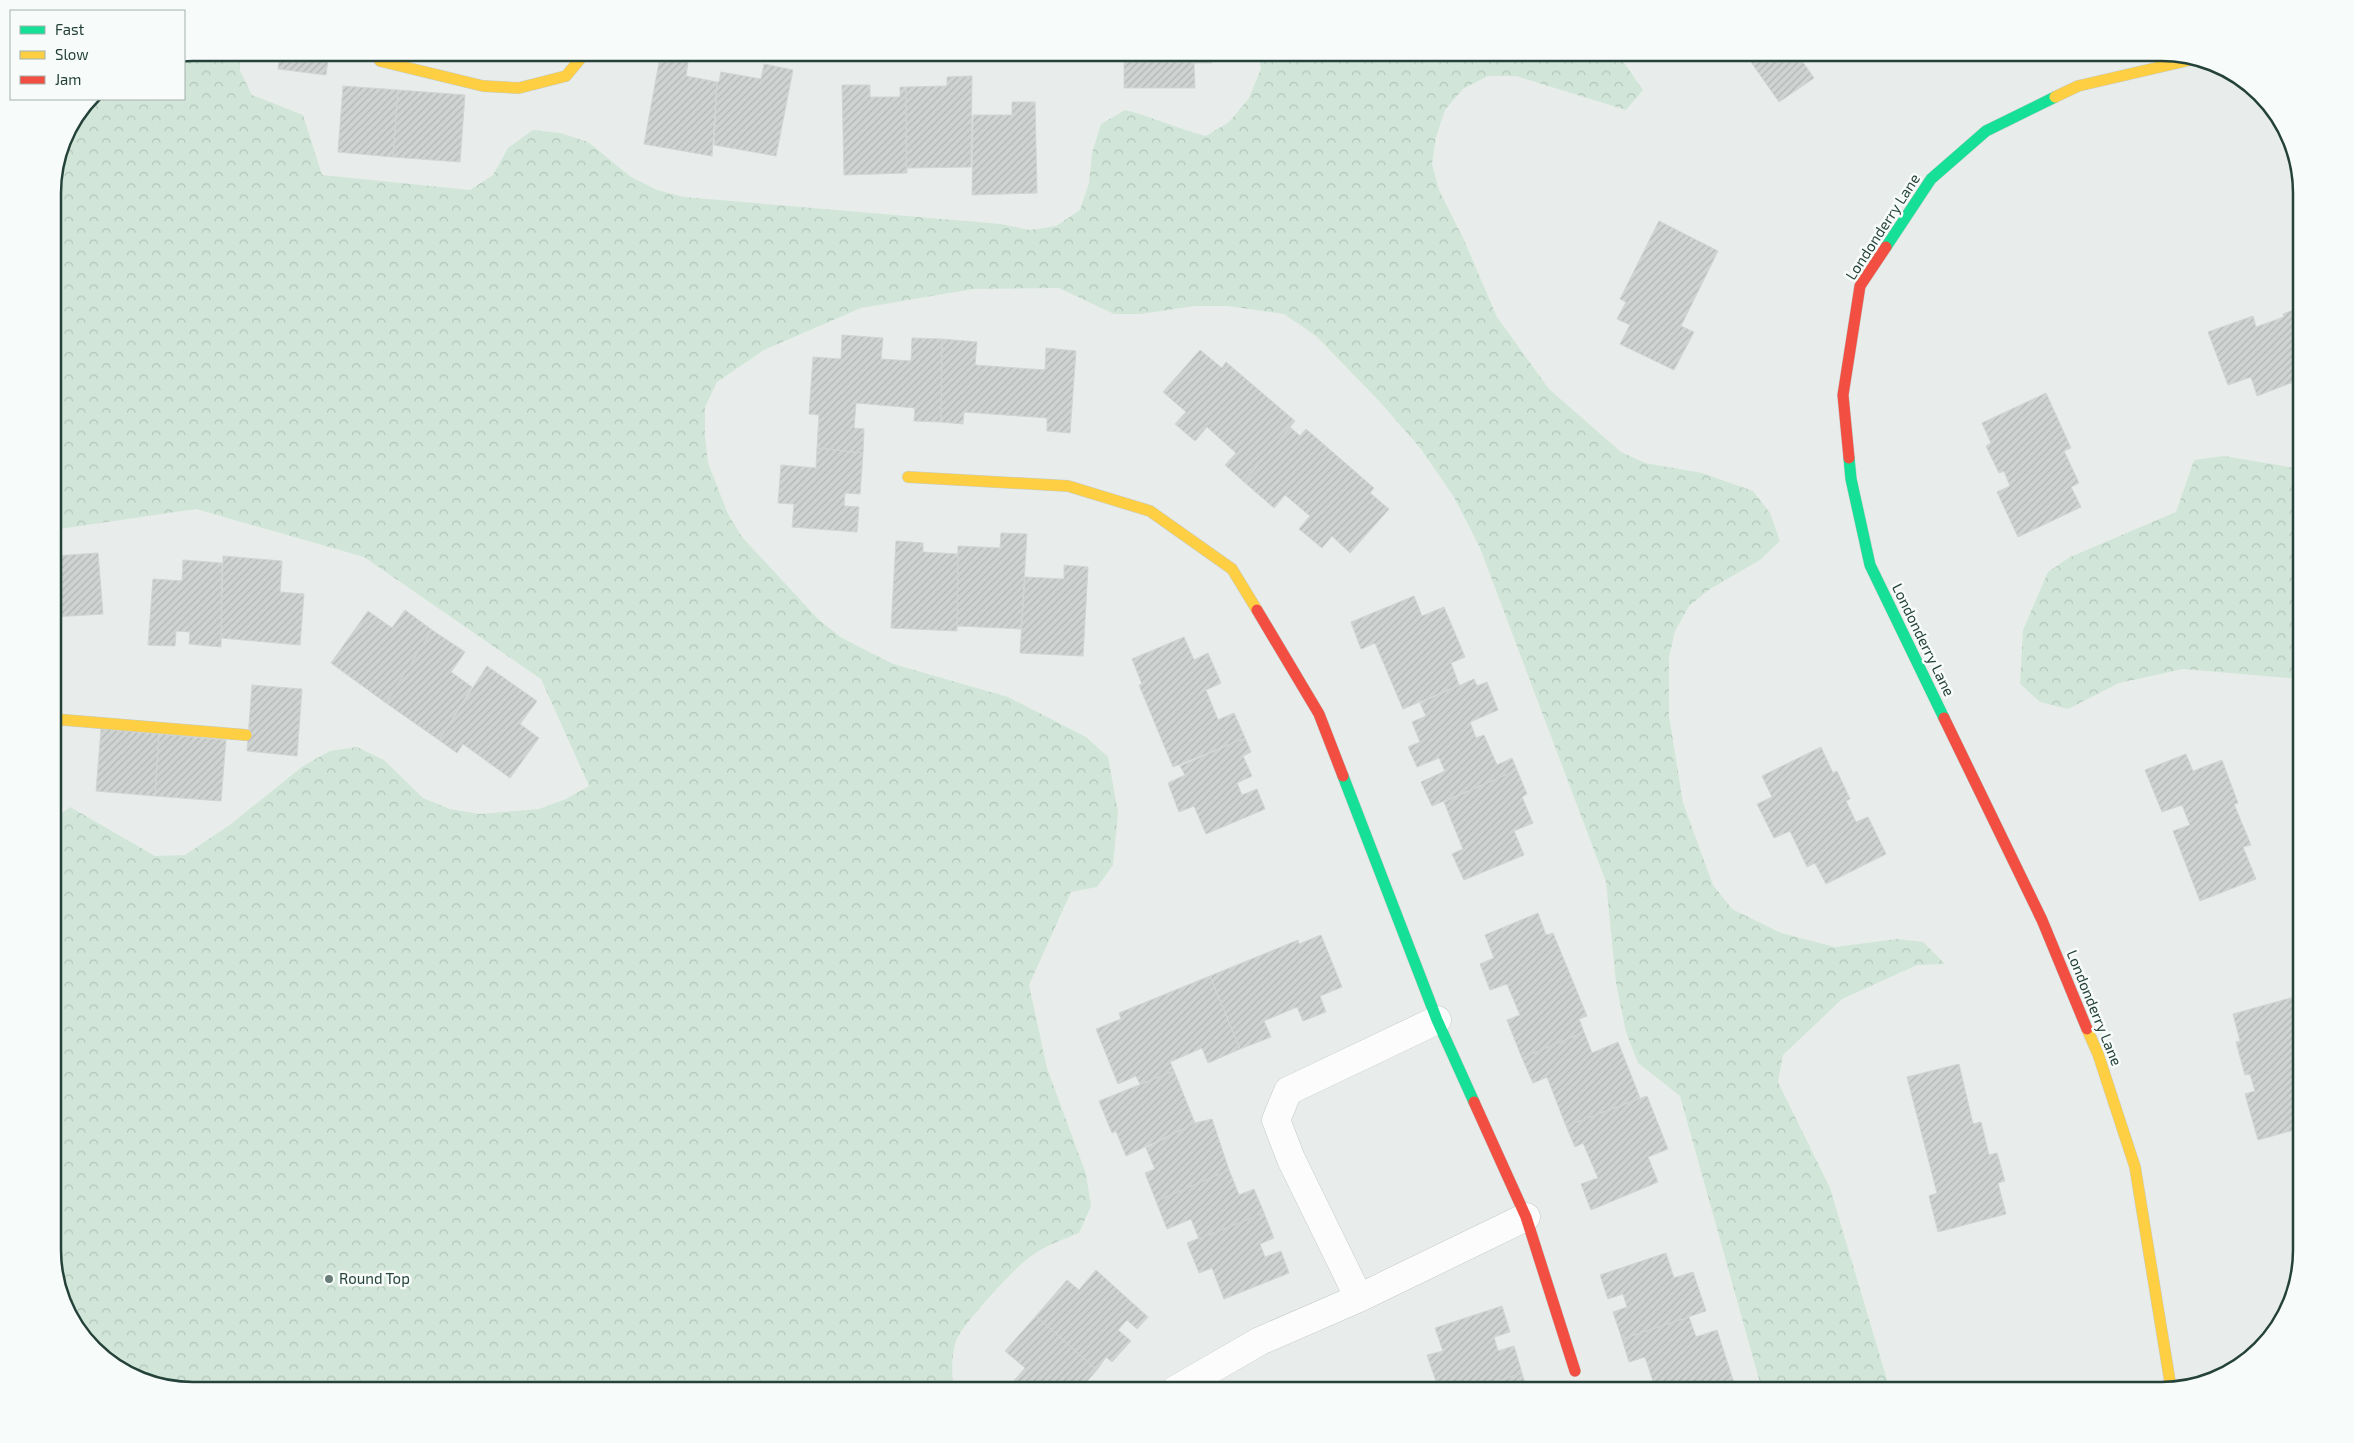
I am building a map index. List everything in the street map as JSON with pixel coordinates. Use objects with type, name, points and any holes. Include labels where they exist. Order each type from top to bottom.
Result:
[{"type":"street","points":[[380,61],[483,86],[519,88],[566,76],[578,61]]},
{"type":"street","name":"Londonderry Lane","points":[[2170,1381],[2135,1167],[2098,1054],[2042,920],[1870,565],[1851,479],[1843,395],[1860,286],[1931,179],[1986,131],[2078,86],[2180,62]]},
{"type":"street","points":[[908,477],[1068,486],[1150,511],[1232,569],[1319,714],[1438,1020],[1526,1217],[1575,1371]]},
{"type":"street","points":[[62,719],[246,735]]},
{"type":"street","points":[[1359,1298],[1291,1159],[1276,1120],[1288,1091],[1438,1020]]},
{"type":"street","points":[[1189,1382],[1260,1341],[1359,1298],[1526,1217]]},
{"type":"green space","points":[[185,61],[240,61],[240,71],[252,95],[303,115],[322,175],[470,190],[493,175],[508,148],[533,130],[560,133],[588,142],[631,177],[657,190],[684,197],[1001,224],[1030,230],[1056,226],[1080,210],[1089,183],[1092,153],[1101,124],[1125,110],[1206,136],[1229,122],[1249,98],[1261,69],[1260,61],[1622,61],[1643,90],[1626,110],[1516,76],[1488,76],[1463,89],[1445,110],[1436,137],[1432,164],[1439,190],[1464,240],[1497,317],[1549,389],[1621,452],[1645,463],[1702,473],[1753,491],[1770,513],[1780,541],[1760,560],[1710,589],[1689,606],[1675,631],[1669,657],[1669,716],[1683,803],[1713,885],[1732,909],[1781,933],[1835,947],[1897,939],[1923,942],[1945,964],[1917,965],[1842,999],[1783,1055],[1778,1082],[1830,1188],[1888,1382],[1760,1382],[1680,1096],[1638,1063],[1626,1032],[1616,983],[1606,882],[1480,548],[1454,497],[1421,449],[1381,403],[1316,336],[1284,314],[1227,306],[1195,306],[1141,314],[1114,314],[1059,288],[973,289],[861,308],[764,350],[717,382],[705,407],[705,436],[708,463],[728,514],[742,537],[819,620],[842,638],[893,664],[1008,697],[1086,737],[1108,757],[1118,812],[1113,865],[1097,887],[1071,892],[1029,985],[1047,1068],[1086,1174],[1091,1206],[1079,1233],[1047,1246],[1023,1262],[967,1323],[954,1347],[953,1382],[193,1382],[159,1377],[127,1364],[100,1343],[79,1316],[68,1292],[64,1275],[62,1258],[62,813],[70,807],[155,856],[185,855],[231,824],[303,766],[330,751],[357,747],[384,760],[423,798],[450,809],[479,814],[539,809],[566,799],[589,786],[541,679],[364,557],[196,509],[62,529],[62,176],[66,159],[75,135],[100,100],[185,100]]},
{"type":"green space","points":[[2224,456],[2292,468],[2292,678],[2183,669],[2119,683],[2068,709],[2040,702],[2020,684],[2023,630],[2048,572],[2070,557],[2176,512],[2194,460]]},
{"type":"building","points":[[279,61],[328,61],[326,75],[278,69]]},
{"type":"building","points":[[659,61],[688,62],[686,76],[717,82],[712,156],[644,144]]},
{"type":"building","points":[[1124,61],[1212,61],[1212,63],[1194,63],[1195,88],[1124,88]]},
{"type":"building","points":[[1750,61],[1802,61],[1814,78],[1779,102]]},
{"type":"building","points":[[764,64],[793,70],[776,156],[714,145],[717,82],[719,82],[721,72],[761,79]]},
{"type":"building","points":[[972,76],[971,167],[906,168],[906,87],[947,86],[947,77]]},
{"type":"building","points":[[842,85],[870,85],[870,97],[900,97],[900,87],[906,87],[907,173],[844,175]]},
{"type":"building","points":[[343,86],[398,90],[393,157],[338,152]]},
{"type":"building","points":[[398,90],[465,95],[460,162],[393,157]]},
{"type":"building","points":[[1012,102],[1035,102],[1037,193],[972,195],[973,115],[1012,115]]},
{"type":"building","points":[[1659,221],[1718,251],[1681,326],[1694,332],[1674,370],[1620,344],[1630,325],[1617,319],[1626,302],[1620,299]]},
{"type":"building","points":[[2292,310],[2292,382],[2257,396],[2251,377],[2228,385],[2208,332],[2253,316],[2256,327],[2284,317],[2283,314]]},
{"type":"building","points":[[842,335],[883,338],[881,359],[911,361],[912,338],[942,339],[941,422],[914,421],[915,408],[856,403],[854,428],[864,429],[863,453],[817,448],[819,415],[809,414],[813,357],[841,359]]},
{"type":"building","points":[[942,339],[977,342],[975,365],[1045,370],[1046,348],[1076,351],[1070,433],[1047,431],[1047,418],[964,412],[963,424],[941,422]]},
{"type":"building","points":[[1200,350],[1222,368],[1226,362],[1295,421],[1244,482],[1225,465],[1236,453],[1207,427],[1195,441],[1175,424],[1186,412],[1163,392]]},
{"type":"building","points":[[2046,393],[2071,448],[2064,451],[2079,483],[2071,487],[2081,507],[2018,537],[1997,492],[2010,486],[2004,471],[1999,473],[1986,446],[1991,443],[1982,423]]},
{"type":"building","points":[[1290,427],[1300,436],[1306,429],[1374,488],[1370,493],[1389,509],[1350,553],[1332,536],[1322,548],[1299,529],[1310,516],[1285,495],[1274,508],[1244,482]]},
{"type":"building","points":[[817,448],[863,453],[860,494],[845,493],[844,506],[859,507],[857,532],[792,527],[794,504],[778,503],[781,465],[816,468]]},
{"type":"building","points":[[1001,533],[1027,534],[1021,629],[957,626],[958,546],[1000,548]]},
{"type":"building","points":[[896,541],[923,543],[923,552],[958,554],[957,631],[891,628]]},
{"type":"building","points":[[98,553],[103,614],[62,616],[62,555]]},
{"type":"building","points":[[223,556],[282,561],[280,592],[304,594],[300,645],[221,638]]},
{"type":"building","points":[[183,560],[222,563],[221,647],[189,644],[190,632],[176,631],[175,646],[148,645],[153,579],[182,581]]},
{"type":"building","points":[[1064,565],[1088,567],[1083,656],[1020,653],[1025,577],[1064,579]]},
{"type":"building","points":[[1414,596],[1422,616],[1444,607],[1465,657],[1451,663],[1459,685],[1403,709],[1375,643],[1361,649],[1351,622]]},
{"type":"building","points":[[405,610],[432,630],[386,703],[331,663],[368,611],[392,628]]},
{"type":"building","points":[[432,630],[465,652],[451,672],[472,687],[439,740],[386,703]]},
{"type":"building","points":[[1184,637],[1194,660],[1208,653],[1221,683],[1206,690],[1218,720],[1234,713],[1245,738],[1173,767],[1139,685],[1142,684],[1132,659]]},
{"type":"building","points":[[487,666],[537,701],[520,724],[539,738],[510,778],[463,744],[457,753],[439,740]]},
{"type":"building","points":[[1474,679],[1477,686],[1487,682],[1498,710],[1470,722],[1476,738],[1484,735],[1497,765],[1512,758],[1517,770],[1432,806],[1421,782],[1445,771],[1439,758],[1417,767],[1408,747],[1420,742],[1412,722],[1426,716],[1420,703]]},
{"type":"building","points":[[252,685],[302,689],[297,756],[247,751]]},
{"type":"building","points":[[101,729],[159,734],[155,796],[96,791]]},
{"type":"building","points":[[159,734],[226,740],[221,801],[155,796]]},
{"type":"building","points":[[1245,738],[1251,752],[1243,756],[1252,776],[1237,783],[1242,795],[1257,789],[1265,809],[1206,834],[1194,806],[1179,812],[1168,783],[1185,775],[1180,766]]},
{"type":"building","points":[[1821,747],[1833,773],[1837,771],[1850,799],[1846,801],[1856,822],[1868,817],[1886,854],[1826,884],[1815,863],[1807,867],[1790,831],[1774,838],[1757,804],[1772,797],[1762,776]]},
{"type":"building","points":[[2186,754],[2193,771],[2222,760],[2238,803],[2234,804],[2251,845],[2243,847],[2256,879],[2200,901],[2173,831],[2190,825],[2182,805],[2162,812],[2145,770]]},
{"type":"building","points":[[1517,770],[1527,794],[1522,797],[1533,823],[1514,831],[1524,855],[1464,880],[1452,854],[1463,849],[1444,802]]},
{"type":"building","points":[[1538,913],[1546,935],[1553,933],[1587,1016],[1579,1019],[1584,1032],[1522,1058],[1507,1020],[1520,1015],[1507,984],[1490,990],[1480,964],[1494,958],[1485,935]]},
{"type":"building","points":[[1321,935],[1342,987],[1320,996],[1326,1012],[1303,1021],[1297,1007],[1264,1021],[1271,1037],[1240,1049],[1210,976],[1298,940],[1299,944]]},
{"type":"building","points":[[1210,976],[1240,1049],[1208,1063],[1202,1048],[1170,1062],[1174,1071],[1140,1084],[1136,1076],[1118,1084],[1096,1029],[1121,1019],[1119,1013]]},
{"type":"building","points":[[2293,997],[2293,1130],[2258,1140],[2245,1094],[2255,1091],[2250,1074],[2245,1075],[2236,1042],[2240,1041],[2233,1014]]},
{"type":"building","points":[[1584,1032],[1592,1053],[1618,1042],[1640,1098],[1566,1126],[1547,1077],[1533,1083],[1522,1058]]},
{"type":"building","points":[[1959,1064],[1973,1124],[1981,1122],[1989,1155],[1997,1153],[2005,1181],[1998,1183],[2006,1214],[1938,1232],[1929,1196],[1937,1193],[1907,1077]]},
{"type":"building","points":[[1174,1071],[1195,1123],[1126,1156],[1116,1131],[1112,1133],[1099,1101]]},
{"type":"building","points":[[1647,1096],[1668,1149],[1648,1157],[1658,1182],[1591,1210],[1581,1184],[1598,1178],[1583,1143],[1575,1147],[1566,1126]]},
{"type":"building","points":[[1212,1119],[1229,1170],[1156,1201],[1145,1173],[1155,1169],[1146,1148],[1195,1123]]},
{"type":"building","points":[[1229,1170],[1239,1195],[1254,1189],[1264,1213],[1199,1239],[1191,1219],[1167,1229],[1156,1201]]},
{"type":"building","points":[[1264,1213],[1274,1238],[1260,1244],[1265,1257],[1281,1251],[1289,1273],[1224,1299],[1212,1268],[1199,1273],[1187,1243]]},
{"type":"building","points":[[1666,1253],[1674,1278],[1693,1272],[1706,1311],[1622,1339],[1613,1312],[1627,1307],[1623,1294],[1608,1299],[1600,1275]]},
{"type":"building","points":[[1096,1270],[1148,1317],[1137,1329],[1127,1320],[1118,1330],[1131,1341],[1112,1362],[1106,1357],[1097,1370],[1036,1316],[1067,1280],[1079,1290]]},
{"type":"building","points":[[1502,1306],[1510,1332],[1494,1337],[1498,1351],[1514,1346],[1522,1373],[1494,1382],[1436,1382],[1427,1355],[1443,1351],[1435,1328]]},
{"type":"building","points":[[1036,1316],[1097,1370],[1086,1382],[1013,1382],[1025,1368],[1005,1351]]},
{"type":"building","points":[[1689,1317],[1696,1337],[1717,1330],[1734,1382],[1653,1382],[1645,1357],[1629,1362],[1622,1339]]},
{"type":"building","points":[[1522,1373],[1525,1382],[1494,1382]]},
{"type":"traffic: fast","points":[[1886,247],[1931,179],[1986,131],[2055,97]]},
{"type":"traffic: fast","points":[[1849,458],[1851,479],[1870,565],[1944,718]]},
{"type":"traffic: fast","points":[[1343,776],[1437,1020],[1474,1102]]},
{"type":"traffic: slow","points":[[380,61],[483,86],[519,88],[566,76],[578,61]]},
{"type":"traffic: slow","points":[[2055,97],[2078,86],[2180,62]]},
{"type":"traffic: slow","points":[[908,477],[1068,486],[1150,511],[1232,569],[1257,610]]},
{"type":"traffic: slow","points":[[62,720],[246,735]]},
{"type":"traffic: slow","points":[[2087,1029],[2098,1054],[2135,1167],[2170,1381]]},
{"type":"traffic: jam","points":[[1849,458],[1843,395],[1860,286],[1886,247]]},
{"type":"traffic: jam","points":[[1257,610],[1319,714],[1343,776]]},
{"type":"traffic: jam","points":[[1944,718],[2042,920],[2087,1029]]},
{"type":"traffic: jam","points":[[1474,1102],[1526,1217],[1575,1371]]},
{"type":"place","name":"Round Top","points":[[329,1279]]}]
